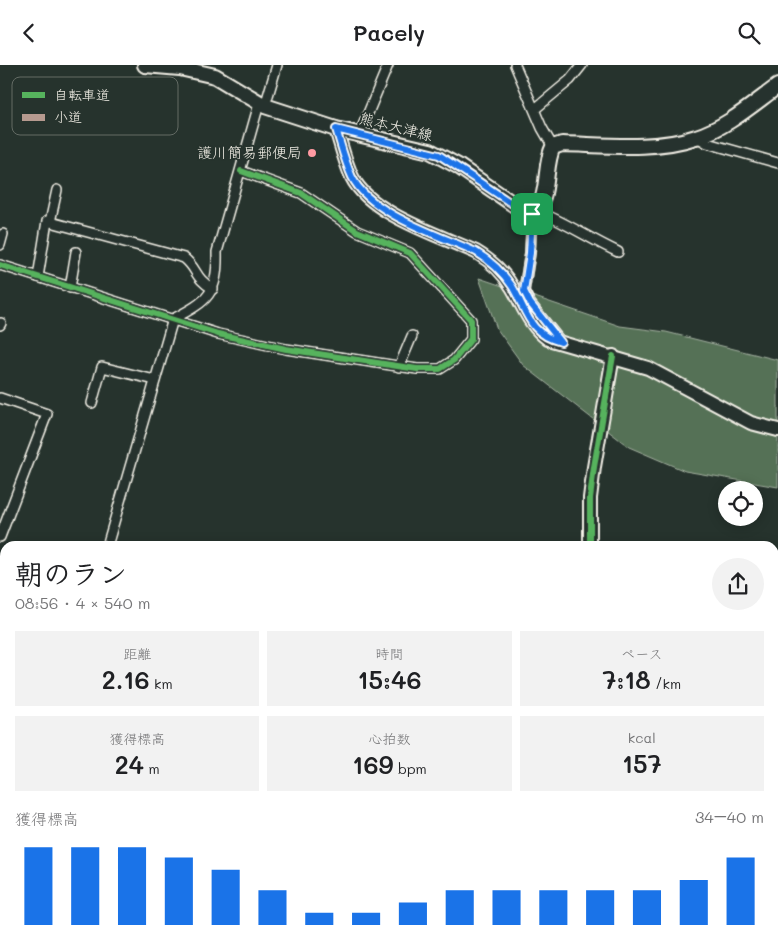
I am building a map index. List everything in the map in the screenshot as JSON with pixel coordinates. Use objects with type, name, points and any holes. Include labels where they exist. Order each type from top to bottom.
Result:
[{"type":"main road","name":"熊本大津線","points":[[145,65],[189,67],[226,80],[262,105],[336,129],[439,155],[526,213],[535,212]]},
{"type":"main road","points":[[535,212],[544,192],[548,159],[553,147],[562,145],[663,144],[697,137],[729,120],[778,87]]},
{"type":"street","points":[[108,541],[172,319],[200,305],[213,289],[217,268],[216,252],[276,65]]},
{"type":"street","points":[[358,135],[388,65]]},
{"type":"street","points":[[515,65],[542,128],[553,147]]},
{"type":"street","points":[[535,109],[570,80],[582,65]]},
{"type":"street","points":[[336,129],[352,177],[361,191],[374,205],[476,252],[498,267],[512,287],[536,331],[548,339],[613,356],[648,368],[751,423],[778,430]]},
{"type":"street","points":[[697,137],[707,143],[778,163]]},
{"type":"street","points":[[0,265],[218,334],[286,349],[417,369],[440,369],[454,361],[471,339],[471,320],[410,253],[357,231],[301,193],[241,171]]},
{"type":"street","points":[[50,222],[57,190]]},
{"type":"street","points":[[561,342],[530,303],[524,291],[535,212],[567,223],[593,240],[618,252]]},
{"type":"street","points":[[38,277],[47,221],[184,258],[191,263],[200,281],[213,289]]},
{"type":"street","points":[[0,245],[3,234]]},
{"type":"street","points":[[70,288],[76,252]]},
{"type":"street","points":[[399,367],[412,336]]},
{"type":"street","points":[[590,541],[590,498],[613,356]]},
{"type":"street","points":[[92,403],[102,367],[155,380]]},
{"type":"street","points":[[0,398],[47,414],[0,537]]},
{"type":"green space","points":[[479,278],[620,326],[666,332],[778,360],[778,487],[763,484],[763,481],[743,481],[685,471],[629,447],[523,365],[497,329]]},
{"type":"cycle path","points":[[0,265],[218,334],[286,349],[417,369],[440,369],[454,360],[471,339],[471,320],[410,253],[357,231],[301,193],[241,171]]},
{"type":"cycle path","points":[[590,541],[590,498],[613,356]]},
{"type":"place","name":"護川簡易郵便局","points":[[312,153]]},
{"type":"route","points":[[336,129],[406,147],[430,151],[458,166],[526,213],[532,214],[530,253],[524,291],[530,303],[561,342],[548,339],[536,331],[512,287],[498,267],[490,261],[476,252],[374,205],[361,191],[352,177],[336,129]]}]
